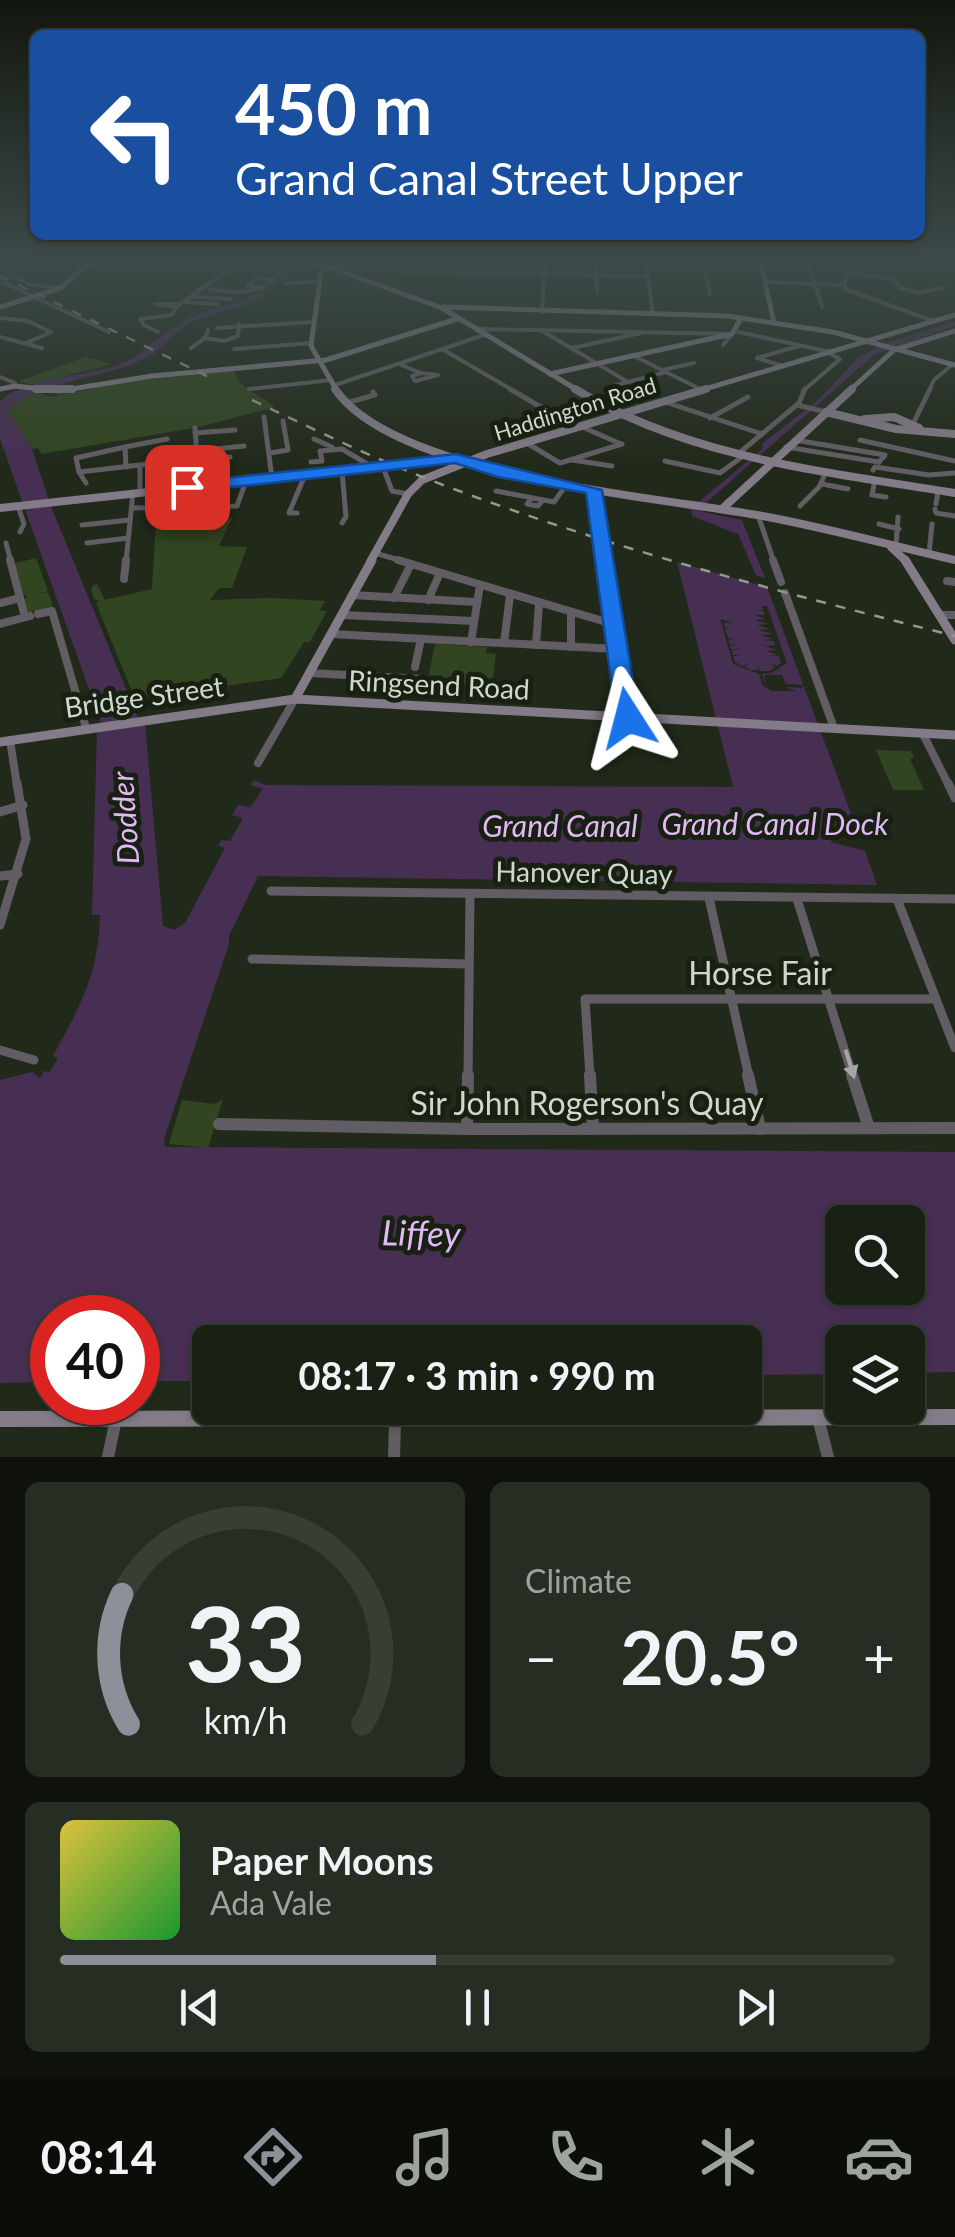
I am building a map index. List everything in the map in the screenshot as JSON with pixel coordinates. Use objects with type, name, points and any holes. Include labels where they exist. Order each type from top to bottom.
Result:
[{"type":"main road","points":[[312,327],[310,343],[347,404],[365,417],[460,460],[566,485],[758,515],[901,551],[955,560]]},
{"type":"main road","points":[[0,389],[15,383],[40,390],[319,361],[432,327]]},
{"type":"main road","points":[[475,327],[618,415],[764,461],[826,472],[874,472],[933,483],[955,494]]},
{"type":"main road","points":[[549,374],[735,332],[737,327]]},
{"type":"main road","points":[[796,327],[879,342],[953,365]]},
{"type":"main road","name":"Haddington Road","points":[[460,460],[915,327]]},
{"type":"main road","points":[[722,509],[764,461],[786,447],[821,411],[896,347],[954,332]]},
{"type":"main road","points":[[821,411],[896,429],[917,425],[955,434]]},
{"type":"main road","points":[[0,508],[460,460]]},
{"type":"main road","points":[[295,699],[408,494],[422,480],[460,460]]},
{"type":"main road","points":[[594,490],[628,718]]},
{"type":"main road","points":[[901,551],[951,627],[955,640]]},
{"type":"main road","name":"Ringsend Road","points":[[295,699],[955,736]]},
{"type":"main road","name":"Bridge Street","points":[[5,741],[295,699]]},
{"type":"main road","points":[[762,1418],[955,1417]]},
{"type":"main road","points":[[0,1419],[30,1419]]},
{"type":"main road","points":[[160,1419],[192,1420]]},
{"type":"street","points":[[26,344],[50,332],[41,327]]},
{"type":"street","points":[[98,327],[109,332]]},
{"type":"street","points":[[148,327],[158,332]]},
{"type":"street","points":[[217,328],[222,327]]},
{"type":"street","points":[[205,338],[218,343],[238,337],[237,327]]},
{"type":"street","points":[[478,329],[735,332],[803,344],[840,359],[802,391],[801,406]]},
{"type":"street","points":[[538,329],[628,382]]},
{"type":"street","points":[[191,348],[205,338],[208,330]]},
{"type":"street","points":[[571,349],[650,330]]},
{"type":"street","points":[[723,346],[735,332]]},
{"type":"street","points":[[249,389],[333,382],[487,334]]},
{"type":"street","points":[[0,338],[42,348]]},
{"type":"street","points":[[234,349],[310,343]]},
{"type":"street","points":[[783,366],[757,358],[803,344]]},
{"type":"street","points":[[442,349],[578,427],[624,445],[560,462],[525,442]]},
{"type":"street","points":[[632,355],[702,390]]},
{"type":"street","points":[[613,386],[694,363]]},
{"type":"street","points":[[399,364],[421,373]]},
{"type":"street","points":[[917,425],[934,380],[953,365]]},
{"type":"street","points":[[0,377],[15,383]]},
{"type":"street","points":[[347,404],[377,394]]},
{"type":"street","points":[[710,418],[748,396]]},
{"type":"street","points":[[662,402],[762,434]]},
{"type":"street","points":[[665,461],[720,473],[743,456],[762,434],[801,406],[821,411]]},
{"type":"street","points":[[264,418],[272,478]]},
{"type":"street","points":[[857,450],[867,420]]},
{"type":"street","points":[[270,453],[288,450],[283,421]]},
{"type":"street","points":[[200,486],[195,430],[235,430]]},
{"type":"street","points":[[224,430],[226,448]]},
{"type":"street","points":[[314,438],[378,467],[392,491],[408,494]]},
{"type":"street","points":[[86,483],[76,458],[167,439]]},
{"type":"street","points":[[794,439],[885,455],[874,472]]},
{"type":"street","points":[[860,440],[955,461]]},
{"type":"street","points":[[197,450],[244,446]]},
{"type":"street","points":[[126,447],[126,467]]},
{"type":"street","points":[[786,447],[874,472]]},
{"type":"street","points":[[311,462],[322,461],[320,451],[336,449]]},
{"type":"street","points":[[80,472],[230,457]]},
{"type":"street","points":[[571,460],[612,466]]},
{"type":"street","points":[[124,579],[140,465]]},
{"type":"street","points":[[886,497],[872,495],[876,467],[933,483],[955,473]]},
{"type":"street","points":[[342,471],[346,517],[342,523]]},
{"type":"street","points":[[800,506],[822,484],[826,472]]},
{"type":"street","points":[[297,513],[289,513],[305,474]]},
{"type":"street","points":[[132,508],[238,506],[246,480]]},
{"type":"street","points":[[933,483],[936,513],[955,516]]},
{"type":"street","points":[[822,484],[848,489]]},
{"type":"street","points":[[496,491],[532,498],[527,504],[538,506],[543,500],[556,501],[566,485]]},
{"type":"street","points":[[20,532],[24,524],[21,505]]},
{"type":"street","points":[[758,515],[781,582]]},
{"type":"street","points":[[898,516],[901,551]]},
{"type":"street","points":[[82,524],[130,520]]},
{"type":"street","points":[[879,524],[899,529]]},
{"type":"street","points":[[928,554],[932,524]]},
{"type":"street","points":[[88,543],[128,538]]},
{"type":"street","points":[[6,543],[20,598],[31,616]]},
{"type":"street","points":[[376,553],[612,624]]},
{"type":"street","points":[[0,565],[9,563]]},
{"type":"street","points":[[394,598],[410,564]]},
{"type":"street","points":[[428,600],[440,573]]},
{"type":"street","points":[[471,642],[480,586]]},
{"type":"street","points":[[785,592],[834,728]]},
{"type":"street","points":[[352,595],[476,602]]},
{"type":"street","points":[[504,643],[510,595]]},
{"type":"street","points":[[0,603],[20,598]]},
{"type":"street","points":[[536,645],[539,604]]},
{"type":"street","points":[[0,624],[52,611],[86,728]]},
{"type":"street","points":[[571,613],[571,647]]},
{"type":"street","points":[[342,615],[474,621]]},
{"type":"street","points":[[940,615],[955,615]]},
{"type":"street","points":[[331,634],[617,649]]},
{"type":"street","points":[[416,667],[421,639]]},
{"type":"street","points":[[309,673],[424,679]]},
{"type":"street","points":[[258,763],[295,699]]},
{"type":"street","points":[[923,734],[955,798]]},
{"type":"street","points":[[0,925],[26,839],[23,805],[5,741]]},
{"type":"street","points":[[0,812],[23,805]]},
{"type":"street","points":[[0,876],[18,874]]},
{"type":"street","name":"Hanover Quay","points":[[270,892],[955,899]]},
{"type":"street","points":[[467,1128],[470,894]]},
{"type":"street","points":[[709,898],[760,1129]]},
{"type":"street","points":[[797,899],[869,1128]]},
{"type":"street","points":[[898,899],[936,999],[950,1022],[955,1048]]},
{"type":"street","points":[[252,960],[468,964]]},
{"type":"street","name":"Horse Fair","points":[[593,1129],[585,999],[936,999]]},
{"type":"street","points":[[0,1050],[34,1060]]},
{"type":"street","name":"Sir John Rogerson's Quay","points":[[218,1124],[955,1128]]},
{"type":"street","points":[[818,1418],[828,1457]]},
{"type":"street","points":[[108,1457],[115,1425]]},
{"type":"street","points":[[394,1457],[395,1425]]},
{"type":"green space","points":[[86,357],[113,364],[31,385],[19,381]]},
{"type":"green space","points":[[234,370],[245,387],[275,407],[199,427],[42,454],[38,448],[32,449],[7,410],[36,391],[50,397],[125,382]]},
{"type":"green space","points":[[232,518],[219,546],[247,547],[232,588],[219,588],[210,600],[325,601],[320,610],[327,611],[310,642],[304,642],[281,678],[135,699],[96,603],[100,601],[94,599],[93,585],[97,584],[105,600],[152,589],[156,519]]},
{"type":"green space","points":[[36,558],[48,591],[33,595],[48,592],[53,606],[28,613],[24,600],[27,596],[22,594],[12,564]]},
{"type":"green space","points":[[435,644],[487,647],[486,653],[496,654],[492,686],[427,683]]},
{"type":"green space","points":[[876,750],[911,751],[914,758],[910,759],[924,790],[893,790]]},
{"type":"green space","points":[[223,1099],[208,1148],[169,1144],[182,1100],[214,1104]]},
{"type":"water","points":[[174,327],[184,327],[153,354],[132,365],[36,391],[7,410],[32,449],[50,504],[138,718],[145,724],[163,926],[174,930],[185,923],[225,848],[219,846],[221,840],[230,841],[243,818],[232,815],[238,805],[250,807],[263,789],[250,785],[254,780],[266,785],[733,787],[677,562],[767,587],[859,835],[833,829],[831,842],[865,851],[877,885],[258,876],[229,936],[164,1139],[165,1147],[955,1152],[955,1372],[925,1373],[925,1325],[825,1325],[825,1374],[762,1375],[762,1325],[192,1325],[192,1381],[160,1381],[160,1295],[30,1295],[30,1382],[0,1383],[0,1080],[32,1072],[40,1078],[44,1071],[50,1072],[58,1058],[53,1056],[92,972],[100,915],[92,915],[97,731],[101,723],[0,439],[0,401],[24,387],[126,361]]},
{"type":"water","points":[[936,327],[952,327],[875,354],[706,503],[703,512],[742,520],[765,578],[756,575],[738,534],[692,516],[691,508],[818,400],[860,356]]},
{"type":"pier","points":[[767,606],[787,663],[772,673],[762,674],[765,685],[764,675],[782,675],[786,684],[804,685],[802,688],[772,691],[763,686],[759,674],[733,664],[720,619],[732,622],[723,623],[733,627],[725,628],[728,638],[737,639],[729,639],[729,644],[739,644],[730,645],[731,649],[740,649],[732,650],[733,655],[742,656],[733,656],[735,662],[743,666],[749,663],[745,667],[751,670],[758,670],[758,665],[760,671],[770,671],[775,667],[769,662],[777,666],[781,663],[779,656],[767,656],[779,655],[765,651],[777,650],[764,646],[775,645],[774,641],[762,640],[773,639],[760,635],[772,634],[759,630],[770,629],[757,625],[768,624],[755,620],[766,619],[754,615],[764,615],[764,611],[752,610]]},
{"type":"railway","points":[[106,327],[207,376]]},
{"type":"railway","points":[[252,400],[403,469],[555,525],[754,584],[955,636]]},
{"type":"route","points":[[187,487],[456,458],[523,478],[594,490],[628,718]]},
{"type":"water label","name":"Dodder","points":[[126,818]]},
{"type":"water label","name":"Grand Canal Dock","points":[[775,825]]},
{"type":"water label","name":"Grand Canal","points":[[560,827]]},
{"type":"water label","name":"Liffey","points":[[421,1234]]}]
